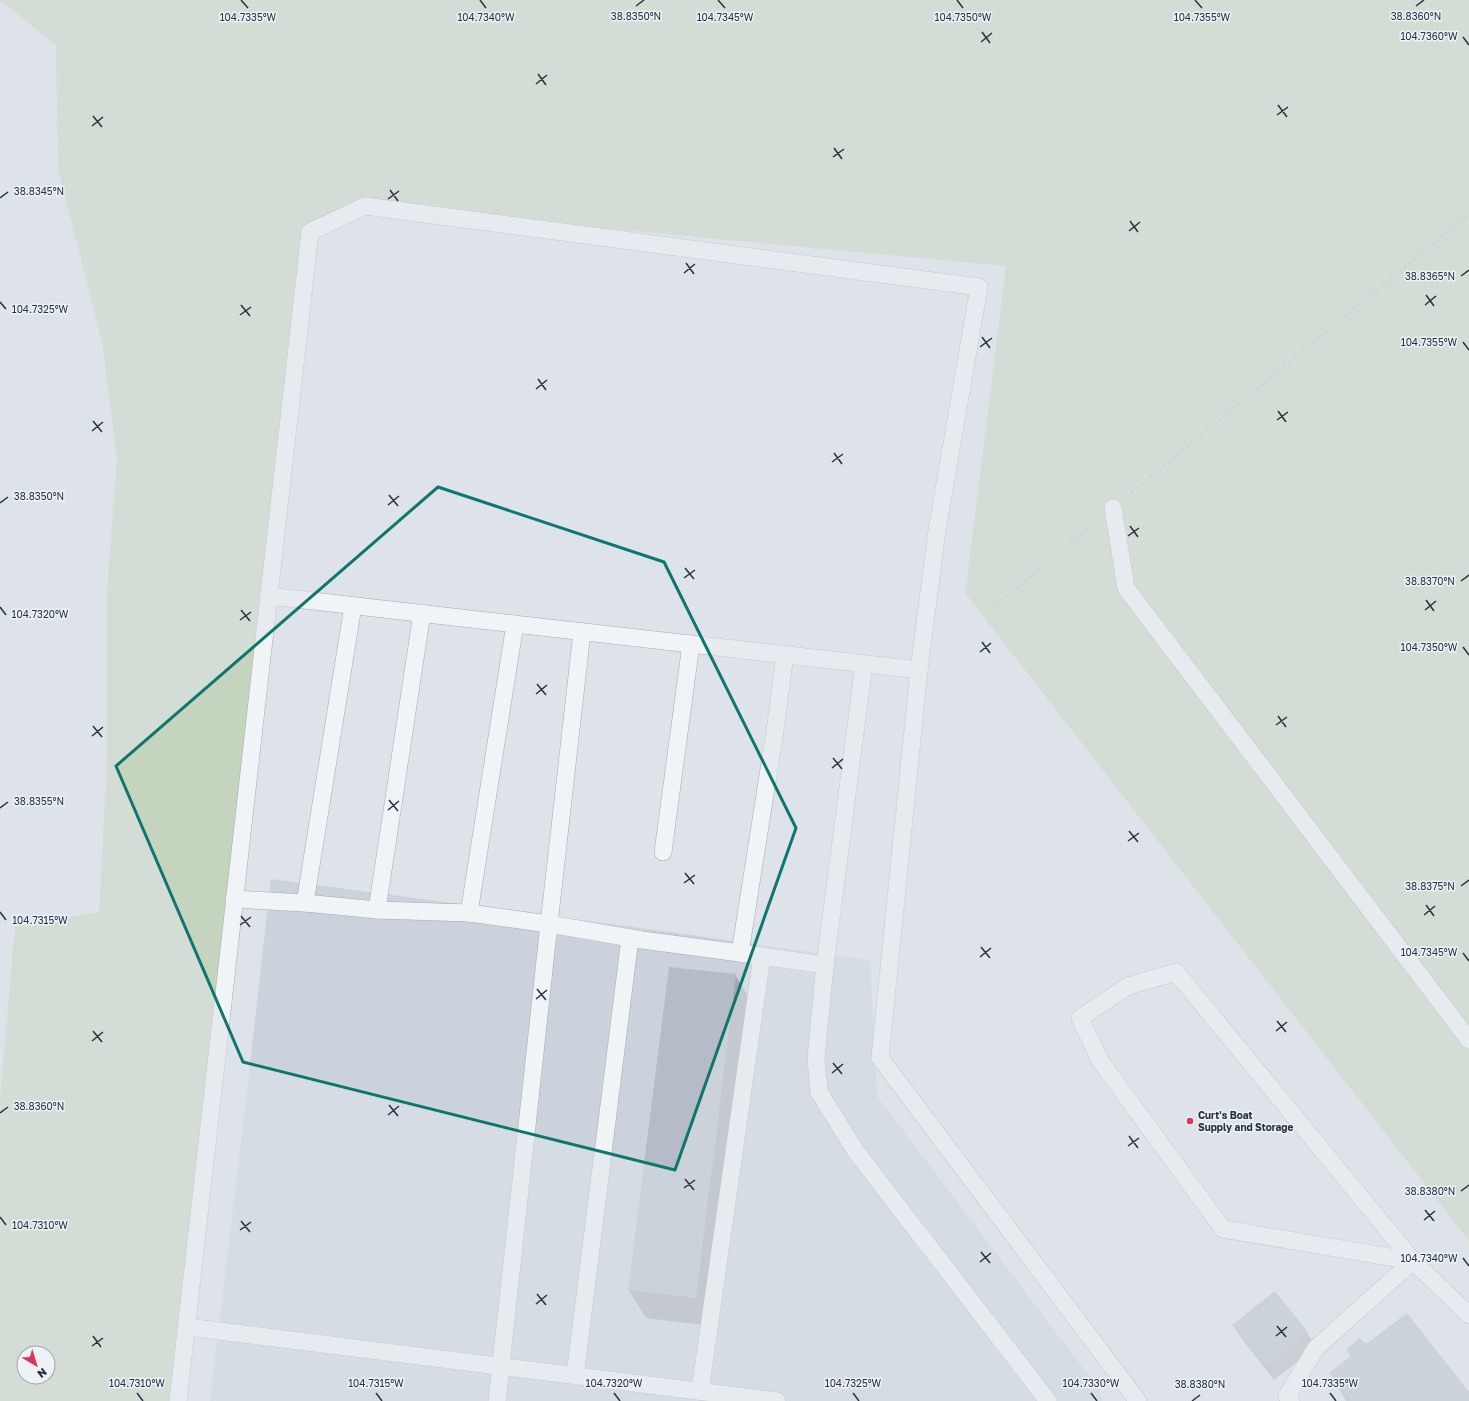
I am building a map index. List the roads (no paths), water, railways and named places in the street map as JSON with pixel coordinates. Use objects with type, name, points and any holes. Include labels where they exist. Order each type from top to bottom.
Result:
[{"type":"lane","points":[[178,1401],[310,232],[365,206],[979,287],[937,530],[919,670],[880,1058],[1138,1401]]},
{"type":"lane","points":[[1113,508],[1126,588],[1469,1040]]},
{"type":"lane","points":[[269,596],[919,670]]},
{"type":"lane","points":[[305,903],[353,606]]},
{"type":"lane","points":[[377,910],[422,613]]},
{"type":"lane","points":[[469,913],[515,624]]},
{"type":"lane","points":[[496,1401],[582,632]]},
{"type":"lane","points":[[663,852],[691,644]]},
{"type":"lane","points":[[740,953],[775,731],[785,655]]},
{"type":"lane","points":[[864,664],[825,965],[816,1058],[819,1092],[857,1153],[1048,1401]]},
{"type":"lane","points":[[234,899],[305,903],[377,910],[469,913],[549,924],[630,938],[825,965]]},
{"type":"lane","points":[[575,1376],[630,938]]},
{"type":"lane","points":[[710,1395],[762,956]]},
{"type":"lane","points":[[1413,1261],[1223,1229],[1100,1062],[1080,1018],[1128,986],[1176,972],[1413,1261],[1469,1315]]},
{"type":"lane","points":[[1292,1401],[1287,1396],[1316,1348],[1413,1261]]},
{"type":"lane","points":[[187,1327],[575,1376],[710,1395],[777,1401]]},
{"type":"place","name":"Curt's Boat Supply and Storage","points":[[1190,1121]]}]
